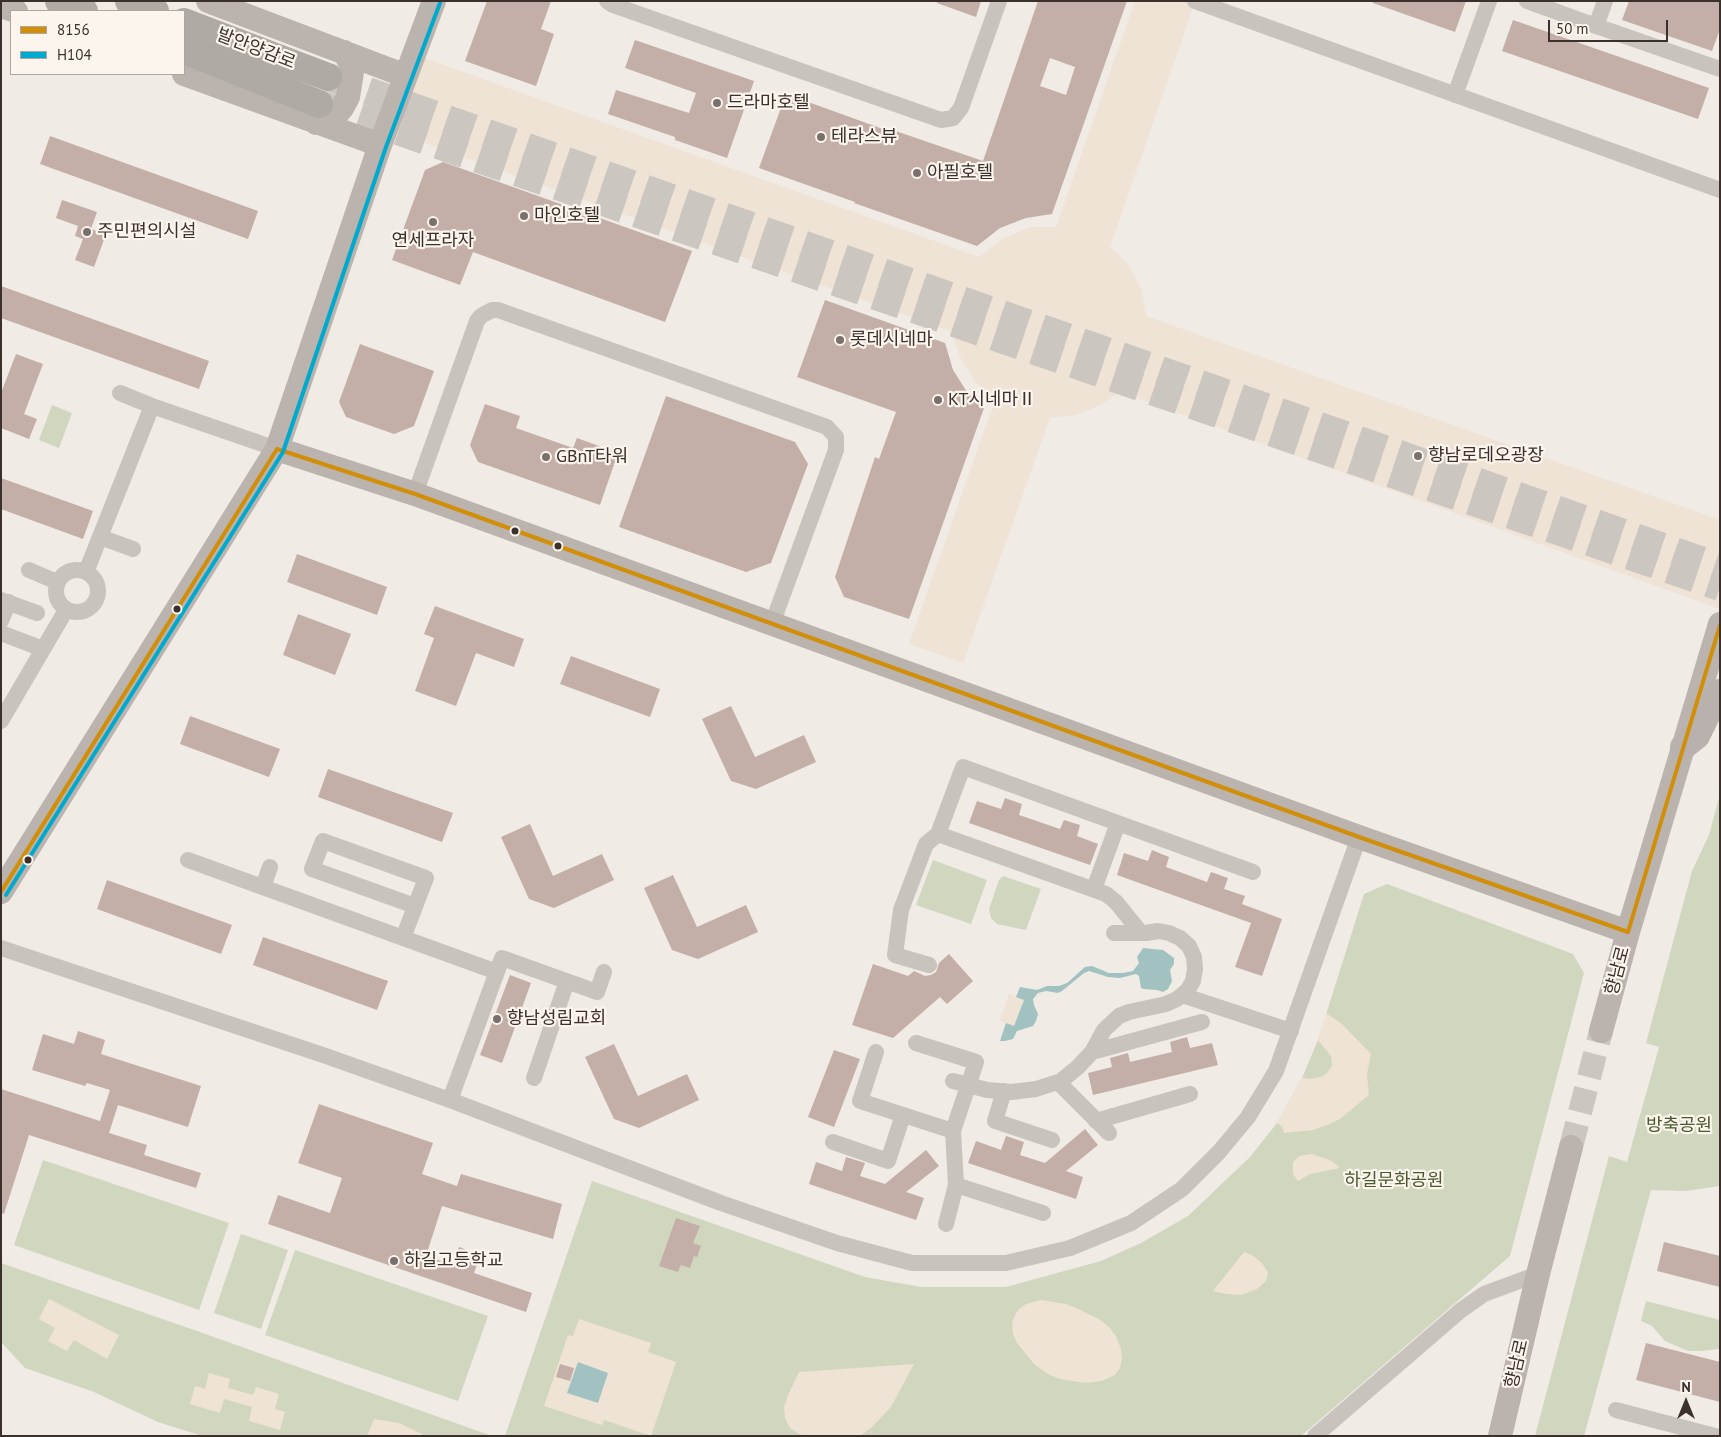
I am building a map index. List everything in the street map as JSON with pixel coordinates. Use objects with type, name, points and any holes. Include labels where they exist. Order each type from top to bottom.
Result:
[{"type":"highway","points":[[59,1],[82,10]]},
{"type":"highway","points":[[129,1],[152,10]]},
{"type":"highway","name":"발안양감로","points":[[185,22],[328,77]]},
{"type":"highway","name":"발안양감로","points":[[185,50],[318,113]]},
{"type":"main road","points":[[1683,747],[1697,736],[1720,692]]},
{"type":"street","points":[[208,1],[406,76]]},
{"type":"street","points":[[1,892],[276,449],[380,145],[434,1]]},
{"type":"street","points":[[607,1],[613,5],[942,120],[953,118],[961,108],[999,1]]},
{"type":"street","points":[[1194,1],[1720,190]]},
{"type":"street","points":[[1455,95],[1489,1]]},
{"type":"street","points":[[1527,1],[1720,70]]},
{"type":"street","points":[[1596,26],[1605,1]]},
{"type":"street","points":[[1,6],[13,10]]},
{"type":"street","points":[[318,113],[325,122],[334,117],[348,97],[352,72],[350,62],[344,52]]},
{"type":"street","points":[[185,74],[318,113],[380,145]]},
{"type":"street","points":[[415,494],[477,321],[481,316],[492,310],[498,310],[828,428],[836,437],[836,450],[772,624]]},
{"type":"street","points":[[120,393],[276,449],[415,494],[1359,838],[1628,932]]},
{"type":"street","points":[[86,572],[152,406]]},
{"type":"street","points":[[100,537],[133,549]]},
{"type":"street","points":[[29,570],[57,582]]},
{"type":"street","points":[[75,570],[86,572],[95,579],[98,586],[97,599],[94,605],[83,612],[76,613],[66,610],[59,604],[56,597],[57,582],[68,572],[75,570]]},
{"type":"street","points":[[1,621],[5,601],[37,613]]},
{"type":"street","points":[[1,721],[66,610]]},
{"type":"street","name":"향남로","points":[[1601,1031],[1628,932],[1720,624]]},
{"type":"street","points":[[1,633],[43,649]]},
{"type":"street","points":[[929,965],[895,955],[901,910],[926,844],[938,834],[963,767],[1253,872]]},
{"type":"street","points":[[1094,889],[1118,823]]},
{"type":"street","points":[[938,834],[1106,894],[1116,902],[1141,933]]},
{"type":"street","points":[[1,948],[284,1042],[450,1100],[721,1203],[837,1243],[912,1263],[1006,1263],[1070,1248],[1132,1223],[1182,1189],[1219,1152],[1248,1116],[1276,1071],[1359,838]]},
{"type":"street","points":[[403,938],[426,878],[323,841],[312,869],[415,906]]},
{"type":"street","points":[[188,860],[497,972]]},
{"type":"street","points":[[263,887],[270,867]]},
{"type":"street","points":[[961,1084],[1012,1092],[1036,1089],[1058,1082],[1078,1067],[1092,1052],[1104,1030],[1119,1016],[1166,1004],[1177,999],[1187,991],[1193,981],[1194,957],[1189,946],[1180,938],[1170,933],[1158,931],[1114,933]]},
{"type":"street","points":[[450,1100],[502,958],[597,992],[604,972]]},
{"type":"street","points":[[534,1078],[567,981]]},
{"type":"street","points":[[1182,995],[1291,1031]]},
{"type":"street","points":[[1092,1052],[1202,1022]]},
{"type":"street","points":[[916,1043],[976,1062],[961,1084],[953,1131],[956,1185],[946,1224]]},
{"type":"street","points":[[876,1052],[860,1101],[953,1131]]},
{"type":"street","points":[[1058,1082],[1109,1133]]},
{"type":"street","points":[[1004,1092],[995,1121],[1052,1140]]},
{"type":"street","points":[[1096,1121],[1190,1094]]},
{"type":"street","points":[[834,1142],[887,1166],[904,1115]]},
{"type":"street","name":"향남로","points":[[1500,1436],[1538,1274],[1571,1147]]},
{"type":"street","points":[[956,1185],[1043,1213]]},
{"type":"street","points":[[1315,1436],[1460,1311],[1484,1294],[1538,1274]]},
{"type":"street","points":[[1616,1410],[1715,1436]]},
{"type":"green space","points":[[52,405],[72,413],[59,448],[39,440]]},
{"type":"green space","name":"방축공원","points":[[1720,794],[1720,1186],[1686,1191],[1651,1190],[1584,1436],[1535,1436],[1609,1156],[1627,1162],[1659,1047],[1646,1043],[1692,871],[1709,835]]},
{"type":"green space","points":[[933,860],[987,880],[971,924],[916,905]]},
{"type":"green space","points":[[1003,876],[1041,889],[1026,930],[997,924],[991,918],[989,909],[999,880]]},
{"type":"green space","name":"하길문화공원","points":[[1387,884],[1573,954],[1584,973],[1510,1256],[1301,1436],[505,1436],[592,1181],[865,1277],[921,1287],[1006,1287],[1101,1261],[1141,1243],[1188,1216],[1250,1157],[1277,1123],[1302,1078],[1318,1040],[1364,894]]},
{"type":"green space","points":[[43,1160],[229,1223],[199,1310],[14,1245]]},
{"type":"green space","points":[[241,1234],[288,1250],[261,1329],[214,1313]]},
{"type":"green space","points":[[295,1250],[488,1316],[458,1401],[265,1335]]},
{"type":"green space","points":[[1,1263],[492,1436],[202,1436],[158,1422],[94,1392],[25,1368],[1,1342]]},
{"type":"green space","points":[[1646,1301],[1720,1320],[1720,1349],[1688,1351],[1665,1341],[1652,1326],[1641,1321]]},
{"type":"shaded area","points":[[1135,1],[1195,2],[1110,247],[1126,262],[1142,290],[1146,316],[1720,520],[1720,609],[1120,392],[1100,405],[1076,415],[1050,418],[963,663],[909,644],[995,400],[975,381],[960,357],[952,332],[386,129],[413,54],[979,257],[1001,240],[1029,227],[1056,227]]},
{"type":"shaded area","points":[[1009,994],[1024,1000],[1014,1026],[1000,1021]]},
{"type":"shaded area","points":[[1326,1013],[1342,1024],[1371,1054],[1367,1074],[1369,1095],[1340,1119],[1327,1125],[1313,1130],[1284,1133],[1282,1127],[1277,1123],[1302,1078],[1321,1077],[1332,1066],[1331,1056],[1318,1040]]},
{"type":"shaded area","points":[[1312,1154],[1332,1161],[1340,1168],[1310,1174],[1298,1181],[1293,1174],[1293,1162],[1299,1156]]},
{"type":"shaded area","points":[[1244,1252],[1261,1262],[1268,1272],[1266,1281],[1257,1289],[1241,1295],[1213,1291]]},
{"type":"shaded area","points":[[49,1299],[119,1335],[107,1359],[74,1340],[67,1351],[48,1341],[55,1328],[39,1319]]},
{"type":"shaded area","points":[[1041,1300],[1066,1304],[1099,1319],[1109,1327],[1116,1336],[1121,1349],[1120,1368],[1115,1375],[1102,1381],[1084,1383],[1060,1379],[1048,1374],[1034,1364],[1017,1343],[1013,1334],[1012,1323],[1019,1309],[1026,1304]]},
{"type":"shaded area","points":[[579,1319],[651,1343],[648,1352],[676,1362],[651,1436],[604,1420],[602,1425],[544,1406],[568,1335],[573,1336]]},
{"type":"shaded area","points":[[914,1364],[891,1407],[872,1427],[860,1436],[803,1436],[790,1428],[785,1418],[784,1407],[799,1372]]},
{"type":"shaded area","points":[[209,1373],[230,1379],[228,1388],[253,1395],[256,1387],[279,1394],[275,1409],[285,1412],[280,1430],[249,1421],[252,1407],[224,1399],[220,1413],[190,1404],[195,1386],[205,1389]]},
{"type":"shaded area","points":[[374,1419],[399,1423],[426,1436],[367,1436]]},
{"type":"water","points":[[1143,948],[1163,950],[1174,958],[1174,964],[1170,970],[1172,981],[1168,989],[1163,992],[1141,988],[1139,976],[1136,974],[1120,978],[1108,977],[1089,971],[1058,993],[1046,991],[1038,993],[1033,999],[1038,1014],[1033,1026],[1017,1031],[1013,1039],[1000,1041],[1006,1023],[1014,1026],[1024,1000],[1016,997],[1020,987],[1037,990],[1047,986],[1059,986],[1067,983],[1085,967],[1092,966],[1109,973],[1133,971],[1139,963],[1137,957]]},
{"type":"water","points":[[578,1362],[608,1373],[598,1403],[567,1393]]},
{"type":"building","points":[[487,1],[551,1],[541,29],[554,34],[536,86],[465,61]]},
{"type":"building","points":[[937,1],[981,1],[976,17],[937,3]]},
{"type":"building","points":[[1038,1],[1127,1],[1052,214],[1026,218],[1000,228],[977,246],[759,168],[786,94],[883,129],[884,127],[983,161]],"holes":[[[1050,58],[1075,67],[1066,95],[1040,86]]]},
{"type":"building","points":[[1373,1],[1466,1],[1455,32],[1373,3]]},
{"type":"building","points":[[1629,1],[1720,1],[1720,29],[1712,51],[1622,20]]},
{"type":"building","points":[[1513,20],[1709,88],[1698,119],[1502,51]]},
{"type":"building","points":[[635,40],[754,81],[727,158],[675,140],[675,137],[608,114],[616,90],[689,113],[696,93],[625,68]]},
{"type":"building","points":[[50,136],[258,211],[248,239],[40,164]]},
{"type":"building","points":[[443,162],[692,251],[665,322],[473,252],[460,285],[392,260],[425,170]]},
{"type":"building","name":"주민편의시설","points":[[62,200],[97,212],[91,229],[106,234],[94,267],[75,260],[83,239],[75,236],[78,226],[56,218]]},
{"type":"building","points":[[1,286],[209,361],[199,389],[1,318]]},
{"type":"building","points":[[825,300],[945,343],[953,370],[967,392],[984,408],[909,619],[844,597],[835,577],[875,457],[879,459],[896,412],[797,377]]},
{"type":"building","points":[[360,344],[434,371],[414,426],[394,434],[346,417],[339,402]]},
{"type":"building","points":[[16,354],[43,364],[24,414],[37,419],[29,439],[1,428],[1,393]]},
{"type":"building","points":[[666,396],[795,442],[808,464],[771,563],[746,572],[619,527]]},
{"type":"building","name":"GBnT타워","points":[[485,404],[520,416],[516,428],[573,448],[577,438],[618,453],[600,505],[478,462],[470,445]]},
{"type":"building","points":[[1,478],[93,511],[83,539],[1,509]]},
{"type":"building","points":[[297,554],[387,587],[377,615],[287,582]]},
{"type":"building","points":[[435,606],[524,639],[514,667],[476,653],[456,706],[415,691],[434,638],[424,634]]},
{"type":"building","points":[[298,614],[351,634],[335,675],[283,655]]},
{"type":"building","points":[[571,656],[660,689],[650,717],[560,684]]},
{"type":"building","points":[[731,706],[755,757],[804,735],[816,762],[756,789],[731,781],[702,719]]},
{"type":"building","points":[[190,716],[280,749],[269,777],[180,744]]},
{"type":"building","points":[[328,769],[453,813],[442,842],[318,797]]},
{"type":"building","points":[[1005,798],[1022,804],[1019,815],[1060,829],[1064,820],[1080,825],[1077,836],[1098,844],[1090,865],[969,823],[977,801],[1001,809]]},
{"type":"building","points":[[530,824],[553,876],[602,854],[614,880],[554,908],[529,899],[501,837]]},
{"type":"building","points":[[1152,850],[1169,857],[1166,867],[1207,882],[1211,872],[1228,878],[1224,889],[1245,896],[1242,904],[1282,919],[1262,976],[1235,967],[1251,923],[1117,875],[1124,853],[1148,861]]},
{"type":"building","points":[[673,875],[697,927],[746,905],[758,932],[698,959],[672,950],[644,888]]},
{"type":"building","points":[[107,880],[232,925],[221,954],[97,909]]},
{"type":"building","points":[[263,937],[388,981],[377,1010],[253,965]]},
{"type":"building","points":[[949,954],[973,981],[947,1004],[940,997],[893,1038],[852,1025],[873,964],[908,976],[914,971],[925,976],[936,972],[939,963]]},
{"type":"building","points":[[510,975],[531,983],[502,1063],[480,1055]]},
{"type":"building","points":[[78,1031],[105,1040],[101,1054],[201,1086],[188,1127],[118,1105],[109,1133],[147,1145],[144,1155],[201,1173],[196,1188],[29,1135],[4,1214],[1,1213],[1,1089],[100,1121],[110,1090],[87,1083],[85,1086],[32,1070],[43,1034],[74,1044]]},
{"type":"building","points":[[1187,1037],[1190,1048],[1212,1043],[1218,1065],[1093,1095],[1088,1073],[1112,1067],[1110,1058],[1128,1053],[1130,1062],[1172,1052],[1170,1042]]},
{"type":"building","points":[[614,1044],[638,1096],[687,1074],[699,1100],[639,1128],[614,1119],[585,1057]]},
{"type":"building","points":[[834,1050],[860,1059],[834,1127],[808,1117]]},
{"type":"building","points":[[319,1104],[433,1143],[422,1174],[457,1186],[461,1174],[562,1204],[553,1239],[442,1206],[426,1256],[453,1265],[459,1247],[480,1255],[474,1273],[532,1293],[526,1312],[268,1224],[278,1195],[330,1213],[342,1178],[298,1163]]},
{"type":"building","points":[[1085,1129],[1098,1145],[1066,1171],[1083,1177],[1076,1199],[968,1163],[976,1141],[1001,1150],[1006,1136],[1024,1142],[1020,1155],[1045,1163]]},
{"type":"building","points":[[926,1150],[939,1166],[906,1192],[924,1198],[916,1220],[809,1184],[816,1162],[842,1171],[846,1157],[865,1163],[860,1176],[885,1184]]},
{"type":"building","points":[[676,1218],[700,1226],[693,1243],[701,1246],[697,1257],[694,1256],[690,1268],[681,1265],[678,1272],[659,1266]]},
{"type":"building","points":[[1664,1242],[1720,1256],[1720,1287],[1657,1271]]},
{"type":"building","points":[[1646,1343],[1720,1362],[1720,1402],[1636,1380]]},
{"type":"building","points":[[560,1364],[574,1368],[570,1381],[556,1377]]},
{"type":"tunnel","points":[[328,77],[1720,567]]},
{"type":"tunnel","points":[[319,104],[1720,587]]},
{"type":"tunnel","points":[[1571,1147],[1601,1031]]},
{"type":"transit line","name":"H104","points":[[6,895],[283,452],[386,147],[440,3]]},
{"type":"transit line","name":"8156","points":[[1,892],[277,449],[415,494],[1359,837],[1628,932],[1720,625]]},
{"type":"place","name":"드라마호텔","points":[[717,103]]},
{"type":"place","name":"테라스뷰","points":[[821,137]]},
{"type":"place","name":"아필호텔","points":[[917,173]]},
{"type":"place","name":"마인호텔","points":[[524,216]]},
{"type":"place","name":"연세프라자","points":[[433,222]]},
{"type":"place","name":"주민편의시설","points":[[87,232]]},
{"type":"place","name":"롯데시네마","points":[[840,340]]},
{"type":"place","name":"KT시네마Ⅱ","points":[[938,400]]},
{"type":"place","name":"향남로데오광장","points":[[1418,456]]},
{"type":"place","name":"GBnT타워","points":[[546,457]]},
{"type":"place","name":"향남성림교회","points":[[497,1019]]},
{"type":"place","name":"하길고등학교","points":[[394,1261]]}]
